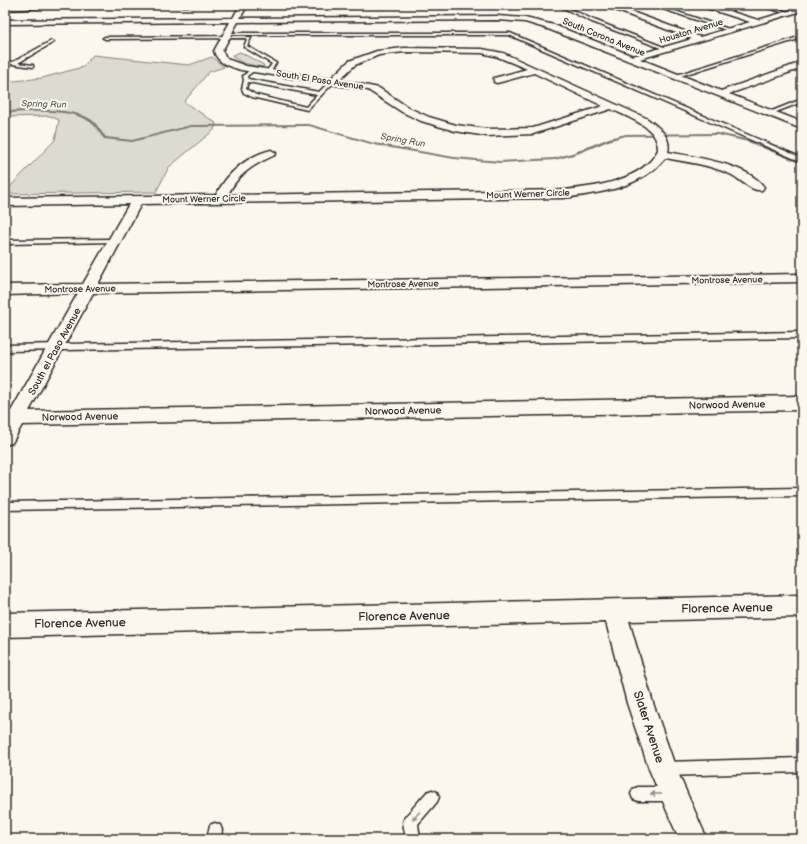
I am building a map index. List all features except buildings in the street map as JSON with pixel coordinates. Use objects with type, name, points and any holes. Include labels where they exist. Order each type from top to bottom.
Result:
[{"type":"street","name":"South El Paso Avenue","points":[[244,5],[218,51],[220,58],[235,66],[253,70],[333,81],[377,90],[399,107],[412,114],[456,127],[485,132],[510,133],[538,129],[612,106]]},
{"type":"street","points":[[606,5],[699,39]]},
{"type":"street","points":[[701,5],[758,22]]},
{"type":"street","name":"Houston Avenue","points":[[632,59],[802,9]]},
{"type":"street","name":"South Corona Avenue","points":[[5,22],[236,19],[328,15],[506,15],[543,24],[802,126]]},
{"type":"street","points":[[333,81],[352,64],[372,52],[404,50],[490,50],[642,120],[660,134],[665,149],[664,154],[733,170],[744,175],[758,187]]},
{"type":"street","points":[[720,94],[802,65]]},
{"type":"street","points":[[497,80],[534,70]]},
{"type":"street","points":[[385,111],[399,107]]},
{"type":"street","points":[[221,198],[229,181],[235,174],[262,156],[271,152]]},
{"type":"street","name":"Mount Werner Circle","points":[[5,202],[221,198],[397,191],[564,194],[616,186],[653,166],[664,154]]},
{"type":"street","points":[[616,186],[627,192]]},
{"type":"street","name":"South el Paso Avenue","points":[[5,438],[11,418],[56,347],[137,200]]},
{"type":"street","name":"Montrose Avenue","points":[[5,290],[802,278]]},
{"type":"street","name":"Norwood Avenue","points":[[11,418],[802,402]]},
{"type":"street","name":"Florence Avenue","points":[[5,625],[802,606]]},
{"type":"street","name":"Slater Avenue","points":[[615,611],[640,703],[663,769],[693,839]]},
{"type":"lane","points":[[5,9],[40,7],[244,5]]},
{"type":"lane","points":[[559,5],[593,21],[667,49]]},
{"type":"lane","points":[[653,5],[730,30]]},
{"type":"lane","points":[[761,5],[789,13]]},
{"type":"lane","points":[[105,38],[510,34],[802,160]]},
{"type":"lane","points":[[226,36],[249,38],[245,46],[274,63],[268,72]]},
{"type":"lane","points":[[675,76],[802,37]]},
{"type":"lane","points":[[14,63],[52,42]]},
{"type":"lane","points":[[5,62],[31,66]]},
{"type":"lane","points":[[253,70],[245,76],[246,80],[244,89],[250,94],[307,109],[333,81]]},
{"type":"lane","points":[[246,80],[320,94]]},
{"type":"lane","points":[[769,113],[802,100]]},
{"type":"lane","points":[[5,242],[114,241]]},
{"type":"lane","points":[[5,348],[802,335]]},
{"type":"lane","points":[[5,506],[802,492]]},
{"type":"lane","points":[[663,769],[802,765]]},
{"type":"lane","points":[[638,794],[674,794]]},
{"type":"lane","points":[[413,839],[410,822],[432,797]]},
{"type":"shaded area","points":[[240,52],[264,66],[261,67],[243,63],[231,56]]},
{"type":"shaded area","points":[[93,55],[189,65],[212,57],[224,67],[209,72],[184,102],[216,123],[214,130],[169,167],[156,192],[5,194],[5,192],[55,140],[59,120],[50,116],[5,117],[5,82],[42,78],[83,67]]},
{"type":"waterway","name":"Spring Run","points":[[5,112],[50,111],[74,114],[91,121],[105,138],[132,141],[191,126],[309,125],[374,144],[454,158],[500,162],[555,159],[576,153],[610,139],[626,135],[718,134],[749,141],[802,163]]}]
